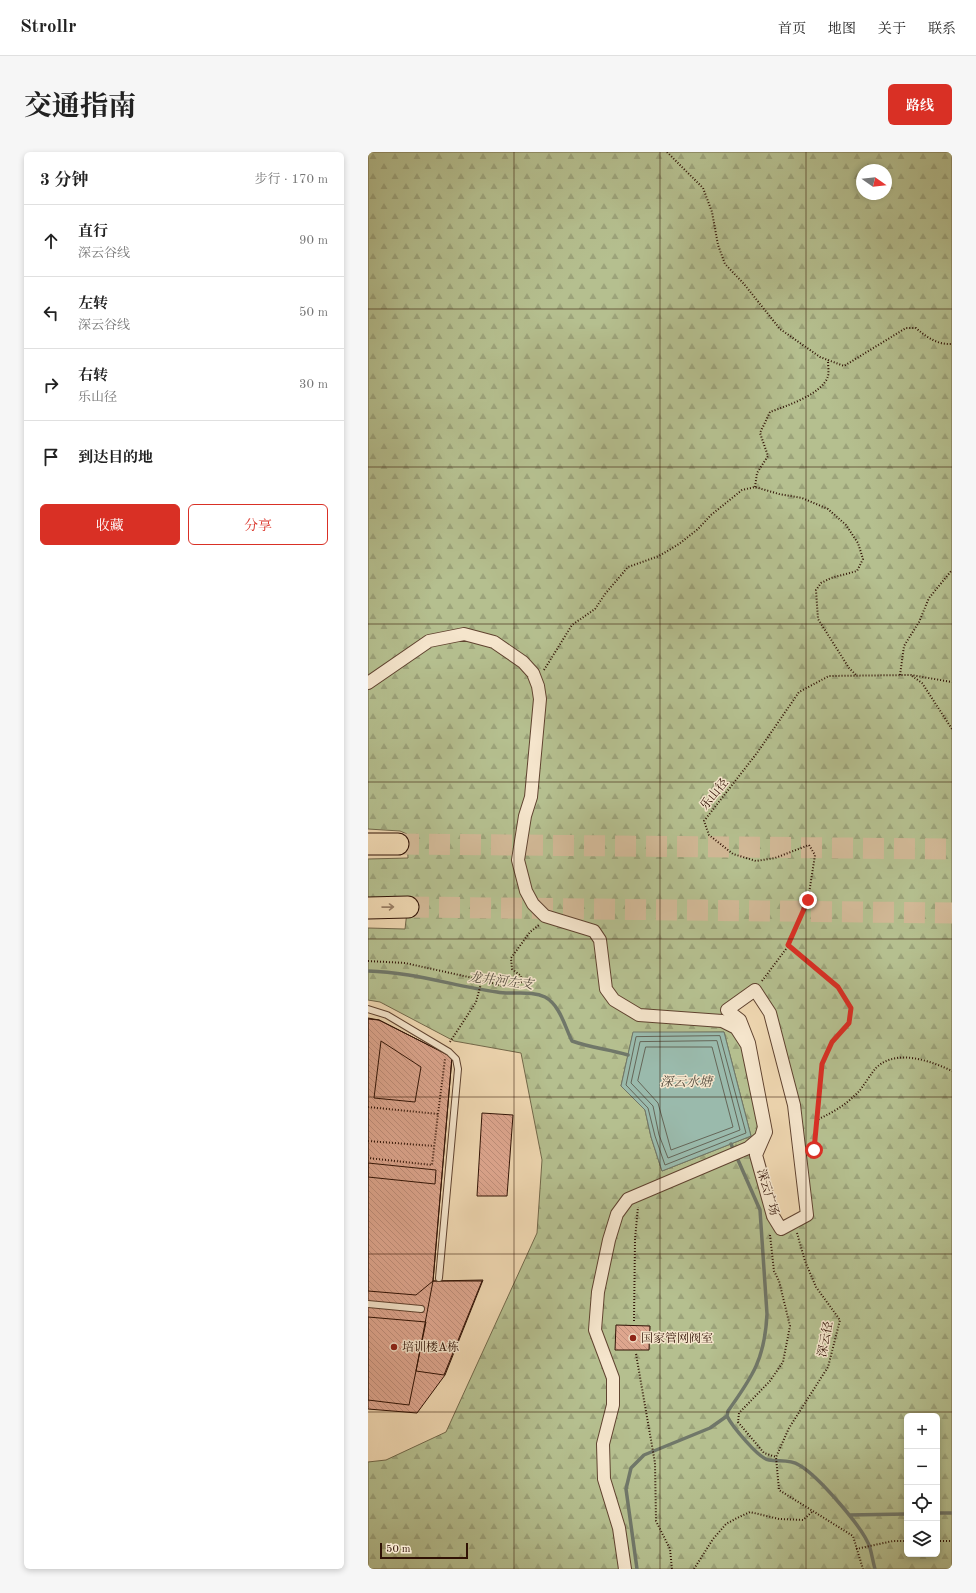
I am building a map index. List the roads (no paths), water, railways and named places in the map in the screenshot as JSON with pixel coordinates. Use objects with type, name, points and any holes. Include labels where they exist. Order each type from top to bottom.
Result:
[{"type":"highway","points":[[368,844],[398,844]]},
{"type":"highway","points":[[368,908],[408,907]]},
{"type":"street","points":[[368,683],[428,641],[464,634],[494,642],[523,662],[533,673],[538,686],[539,707],[531,797],[525,816],[518,860],[526,891],[533,904],[545,916],[594,931],[600,940],[606,989],[614,1000],[639,1015],[722,1021],[736,1028],[747,1044],[764,1127],[761,1137],[748,1148],[628,1199],[617,1214],[609,1240],[598,1292],[595,1330],[613,1378],[613,1405],[603,1444],[604,1479],[619,1528],[625,1569]]},
{"type":"street","name":"深云广场","points":[[755,990],[770,1013],[794,1105],[807,1215],[794,1222],[781,1229],[774,1216],[756,1155],[766,1132],[749,1043],[740,1020],[727,1010],[755,990]]},
{"type":"lane","points":[[368,1009],[387,1015],[449,1052],[456,1059],[458,1070],[439,1278]]},
{"type":"lane","points":[[368,1304],[421,1309]]},
{"type":"water","name":"深云水塘","points":[[633,1032],[724,1032],[751,1136],[662,1171],[651,1137],[645,1110],[621,1086]]},
{"type":"waterway","name":"龙井河左支","points":[[368,971],[401,974],[497,992],[540,995],[555,1005],[562,1017],[572,1041],[628,1055]]},
{"type":"waterway","points":[[731,1144],[760,1210],[767,1314],[764,1343],[756,1366],[751,1377],[728,1411],[727,1416],[734,1427],[759,1454],[769,1460],[788,1461],[799,1465],[828,1490],[850,1516],[866,1539],[870,1548],[875,1569]]},
{"type":"waterway","points":[[637,1569],[626,1489],[631,1468],[644,1455],[710,1428],[727,1416]]},
{"type":"waterway","points":[[940,1513],[952,1513]]},
{"type":"waterway","points":[[849,1515],[904,1514]]},
{"type":"tunnel","points":[[398,844],[952,849]]},
{"type":"tunnel","points":[[408,907],[952,913]]},
{"type":"place","name":"国家管网阀室","points":[[633,1338]]},
{"type":"place","name":"培训楼A栋","points":[[394,1347]]}]
